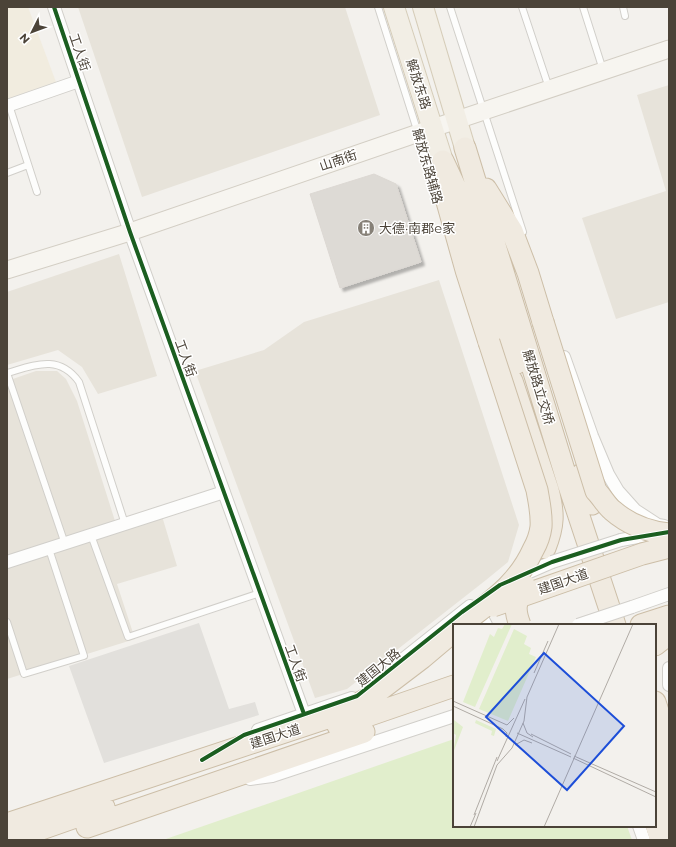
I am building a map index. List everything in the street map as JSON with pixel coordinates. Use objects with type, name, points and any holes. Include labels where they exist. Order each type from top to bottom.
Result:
[{"type":"highway","points":[[465,148],[489,195],[504,233],[592,504],[604,519],[617,528],[662,546],[669,551]]},
{"type":"highway","name":"解放路立交桥","points":[[465,148],[614,624]]},
{"type":"highway","points":[[443,160],[442,172],[444,191],[468,277],[537,490],[541,509],[541,528],[528,562],[515,581],[466,623]]},
{"type":"highway","name":"解放路立交桥","points":[[443,160],[443,186],[466,208],[603,624]]},
{"type":"highway","points":[[443,186],[467,243],[553,508],[551,530],[547,544],[516,601],[516,612],[520,624]]},
{"type":"highway","points":[[489,195],[512,231],[528,273],[596,491],[612,510],[630,522],[653,532],[669,533]]},
{"type":"highway","name":"建国大道","points":[[466,623],[492,599],[669,547]]},
{"type":"highway","points":[[656,640],[660,622]]},
{"type":"highway","name":"建国大道","points":[[7,824],[202,760],[298,722],[339,714],[372,696],[453,633]]},
{"type":"highway","name":"建国大道","points":[[10,840],[46,834],[453,686]]},
{"type":"highway","points":[[46,834],[217,782],[453,701]]},
{"type":"highway","points":[[656,705],[669,745]]},
{"type":"highway","points":[[656,752],[669,792]]},
{"type":"highway","points":[[656,784],[669,823]]},
{"type":"highway","points":[[656,824],[661,840]]},
{"type":"main road","name":"解放东路","points":[[394,7],[426,130],[443,160]]},
{"type":"main road","name":"解放东路","points":[[422,7],[465,148]]},
{"type":"main road","name":"山南街","points":[[7,270],[130,232],[426,130],[669,49]]},
{"type":"street","name":"工人街","points":[[54,7],[130,232],[260,593],[298,722]]},
{"type":"street","points":[[8,106],[79,81]]},
{"type":"street","points":[[528,273],[548,308],[592,436],[608,474],[618,491],[635,510],[658,525],[669,527]]},
{"type":"street","points":[[468,277],[474,327],[528,490],[533,515],[533,536],[529,550],[522,564],[508,581]]},
{"type":"street","points":[[7,562],[224,492]]},
{"type":"street","points":[[492,599],[500,585],[552,562],[620,540],[669,533]]},
{"type":"street","points":[[581,624],[669,594]]},
{"type":"street","points":[[669,668],[669,685]]},
{"type":"street","points":[[217,782],[272,776],[453,716]]},
{"type":"street","points":[[639,827],[644,840]]},
{"type":"lane","name":"解放东路辅路","points":[[378,7],[426,130],[443,186]]},
{"type":"lane","points":[[450,7],[525,240]]},
{"type":"lane","points":[[522,7],[549,89]]},
{"type":"lane","points":[[583,7],[604,71]]},
{"type":"lane","points":[[622,7],[625,16]]},
{"type":"lane","points":[[8,106],[36,192]]},
{"type":"lane","points":[[7,173],[28,166]]},
{"type":"lane","points":[[64,544],[7,373],[42,364],[52,364],[61,365],[74,375],[78,382],[125,524]]},
{"type":"lane","points":[[92,535],[128,637],[260,593]]},
{"type":"lane","points":[[7,622],[24,674],[84,656],[49,549]]},
{"type":"shaded area","points":[[7,7],[28,7],[56,82],[7,99]]},
{"type":"shaded area","points":[[78,7],[345,7],[380,115],[142,197]]},
{"type":"shaded area","points":[[669,85],[669,302],[616,319],[582,218],[666,191],[637,95]]},
{"type":"shaded area","points":[[119,254],[157,376],[98,394],[82,367],[58,350],[7,365],[7,292]]},
{"type":"shaded area","points":[[439,280],[519,525],[508,562],[347,689],[315,698],[195,371],[264,350],[304,322]]},
{"type":"shaded area","points":[[36,371],[57,371],[66,379],[77,401],[115,521],[159,506],[177,566],[117,584],[135,639],[7,679],[7,381]]},
{"type":"shaded area","points":[[199,623],[229,709],[255,702],[259,715],[104,763],[69,666]]},
{"type":"green space","points":[[453,739],[453,827],[627,827],[632,840],[163,840]]},
{"type":"building","name":"大德·南郡e家","points":[[374,174],[396,184],[421,262],[340,288],[310,194]]},
{"type":"cycle path","points":[[54,7],[130,232],[304,714]]},
{"type":"cycle path","name":"建国大路","points":[[202,760],[244,735],[357,696],[462,612],[500,585],[552,562],[621,540],[669,532]]},
{"type":"place","name":"大德·南郡e家","points":[[366,228]]}]
